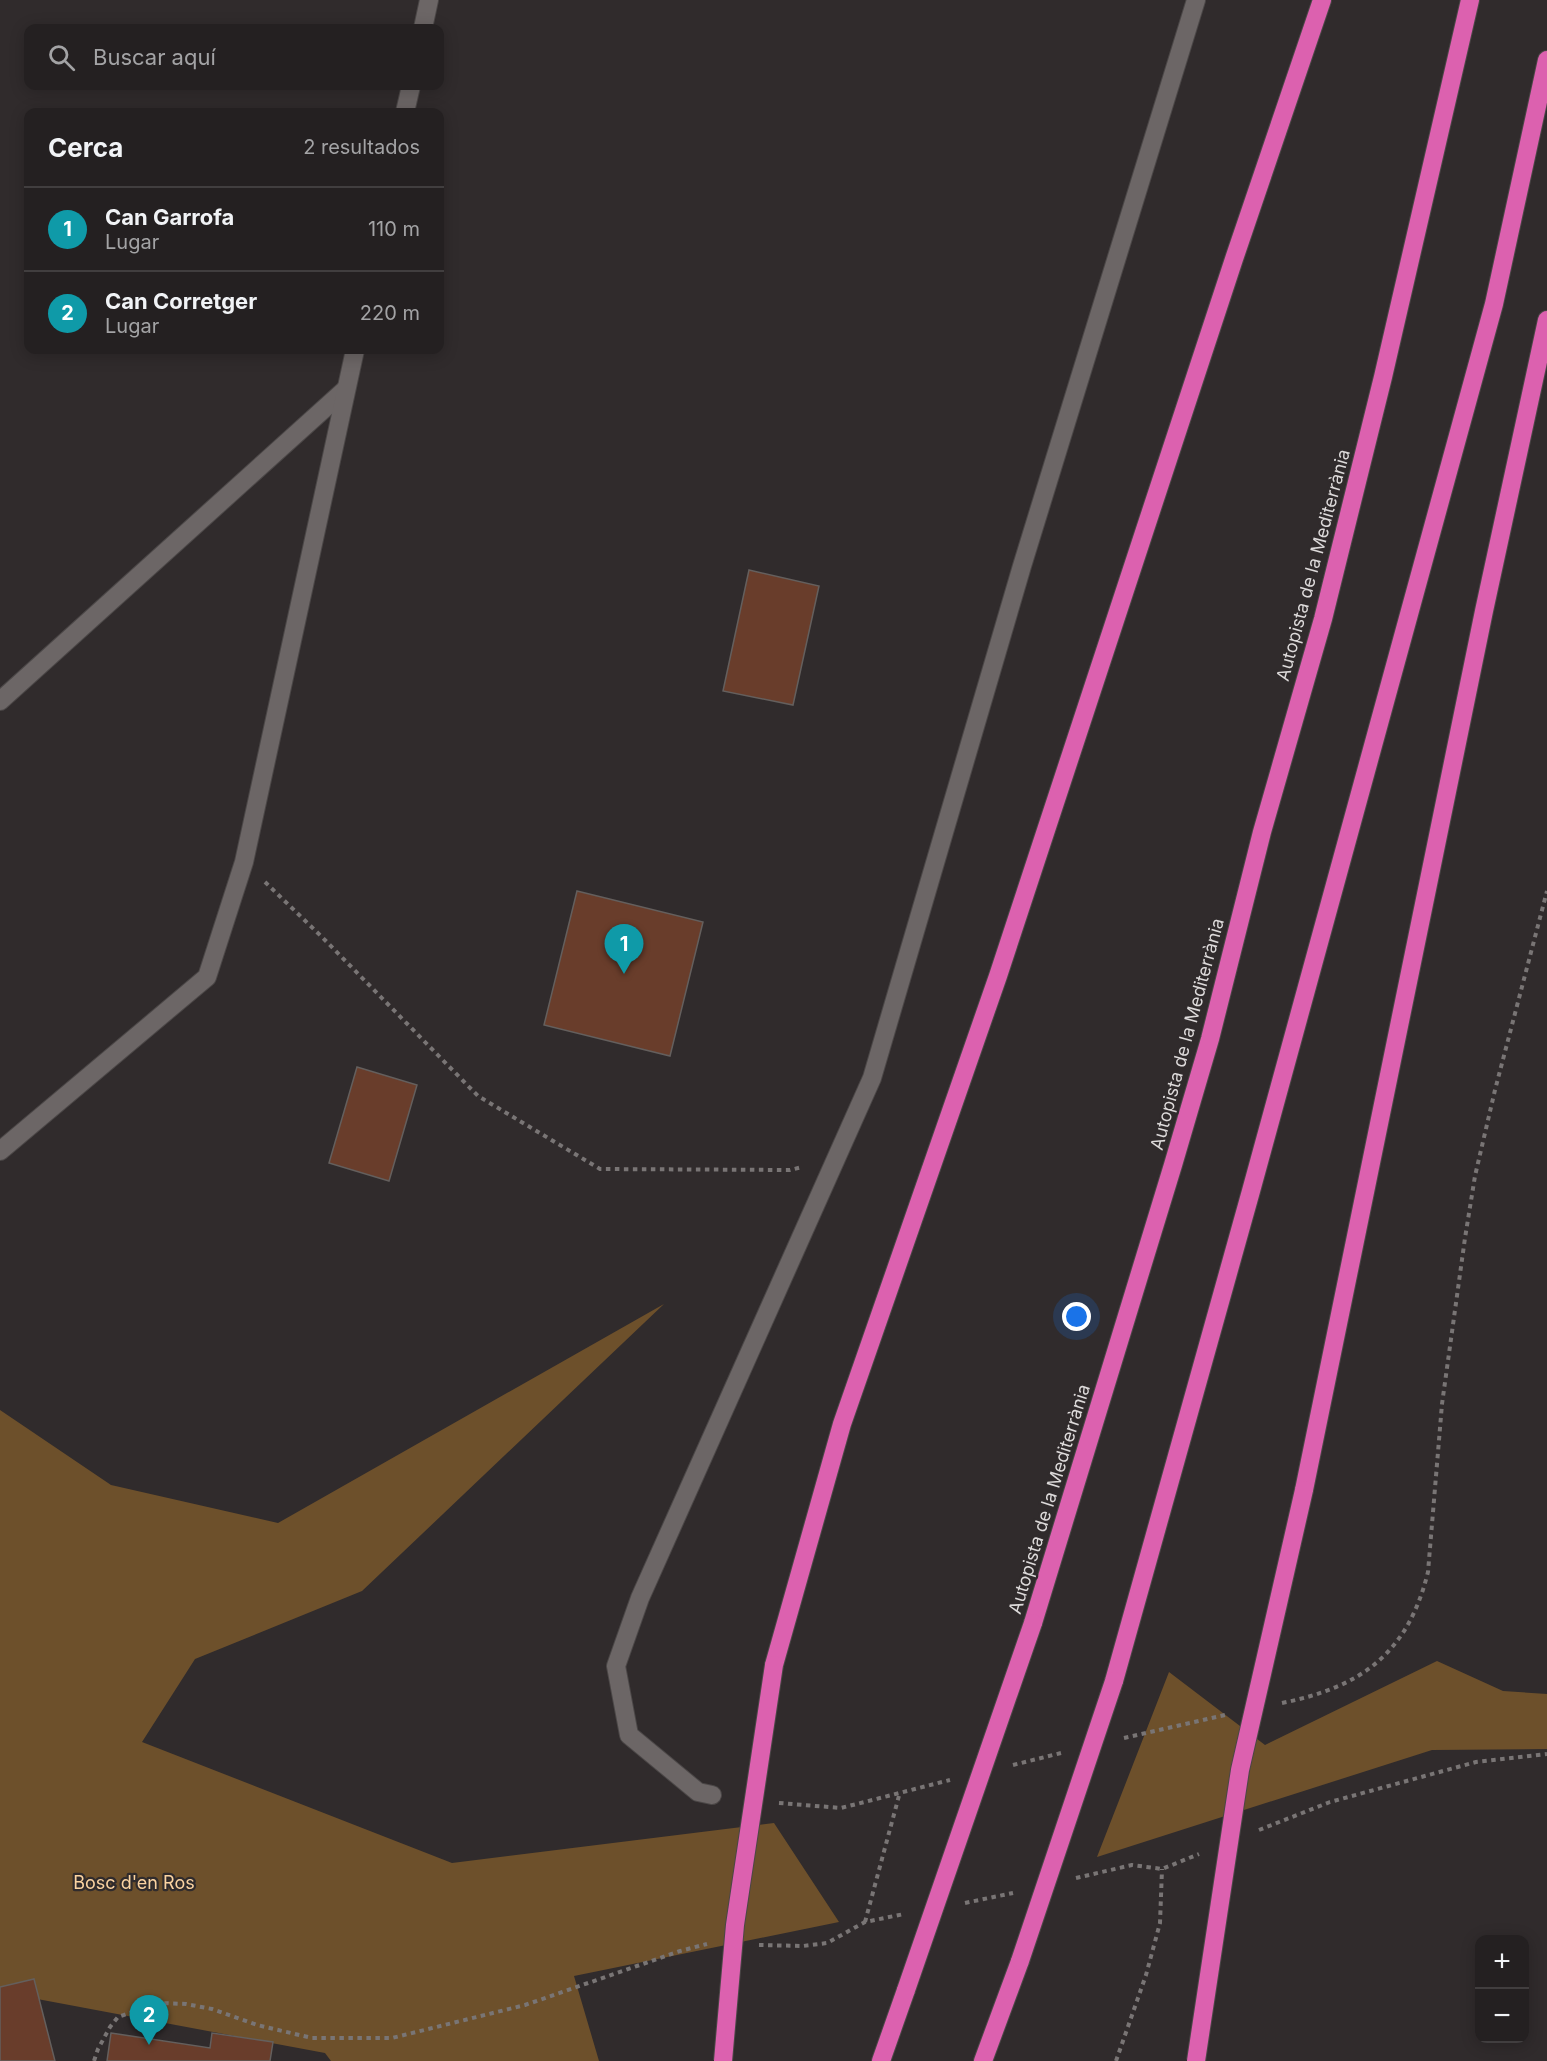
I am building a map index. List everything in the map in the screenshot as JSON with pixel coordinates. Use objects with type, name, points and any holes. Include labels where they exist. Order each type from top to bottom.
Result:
[{"type":"highway","points":[[723,2061],[735,1925],[774,1665],[842,1424],[998,976],[1322,0]]},
{"type":"highway","name":"Autopista de la Mediterrània","points":[[881,2061],[1033,1623],[1206,1050],[1262,832],[1323,619],[1386,366],[1470,0]]},
{"type":"highway","points":[[983,2061],[1020,1961],[1114,1681],[1494,304],[1547,60]]},
{"type":"highway","points":[[1196,2061],[1240,1770],[1304,1490],[1477,646],[1547,320]]},
{"type":"street","points":[[424,24],[429,0]]},
{"type":"street","points":[[712,1795],[698,1792],[629,1735],[616,1666],[640,1598],[872,1078],[1022,566],[1196,0]]},
{"type":"street","points":[[406,108],[410,90]]},
{"type":"street","points":[[0,1151],[207,977],[244,862],[354,354]]},
{"type":"street","points":[[0,701],[346,389]]},
{"type":"path","points":[[244,862],[478,1096],[600,1169],[790,1170],[835,1160]]},
{"type":"path","points":[[1257,1831],[1330,1802],[1476,1761],[1547,1754]]},
{"type":"path","points":[[753,1945],[803,1946],[827,1943],[865,1922],[900,1792]]},
{"type":"path","points":[[1116,2061],[1146,1975],[1160,1923],[1162,1869],[1204,1852]]},
{"type":"path","points":[[94,2061],[110,2027],[118,2017],[159,2003],[186,2004],[213,2009],[257,2025],[312,2038],[392,2038],[525,2004],[680,1951],[711,1944]]},
{"type":"green space","name":"Bosc d'en Ros","points":[[664,1304],[362,1591],[195,1659],[142,1742],[452,1863],[774,1823],[839,1922],[574,1976],[599,2061],[331,2061],[325,2053],[0,1992],[0,1410],[111,1485],[278,1523]]},
{"type":"green space","points":[[1437,1661],[1503,1691],[1547,1694],[1547,1749],[1432,1750],[1097,1857],[1169,1672],[1265,1745]]},
{"type":"building","points":[[749,570],[819,586],[793,705],[723,691]]},
{"type":"building","points":[[577,891],[703,922],[670,1056],[544,1025]]},
{"type":"building","points":[[357,1067],[417,1085],[389,1181],[329,1163]]},
{"type":"building","points":[[34,1979],[55,2061],[0,2061],[0,1987]]},
{"type":"building","points":[[111,2033],[210,2048],[212,2033],[273,2042],[270,2061],[107,2061]]},
{"type":"place","name":"Can Garrofa","points":[[624,974]]},
{"type":"place","name":"Can Corretger","points":[[149,2045]]}]
